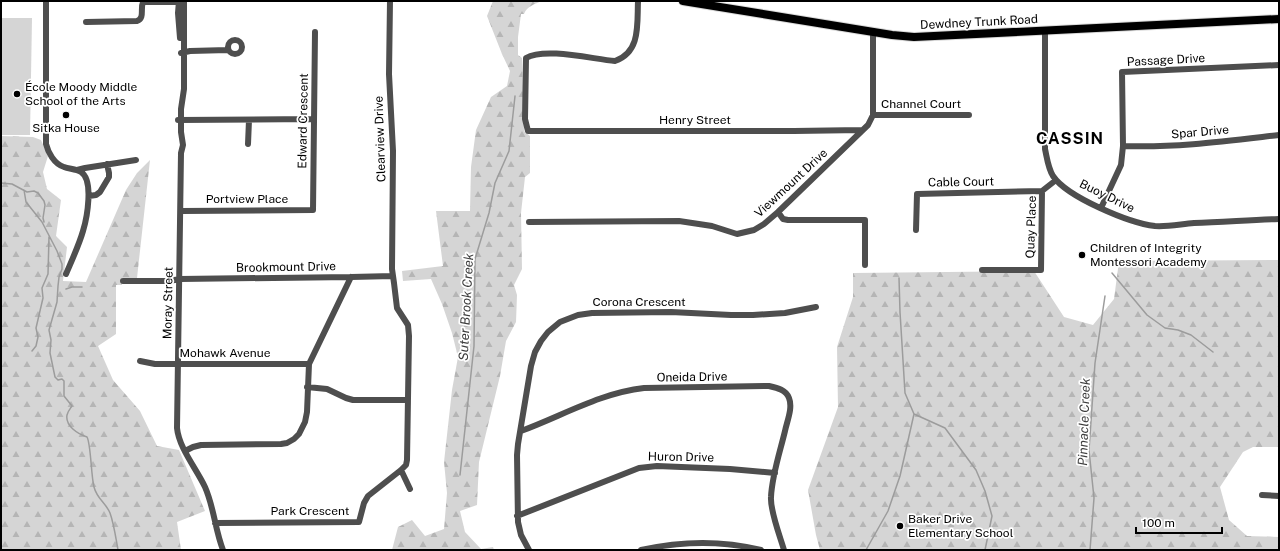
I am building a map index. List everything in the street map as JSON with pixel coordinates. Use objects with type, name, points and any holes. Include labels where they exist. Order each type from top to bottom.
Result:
[{"type":"main road","name":"Dewdney Trunk Road","points":[[683,1],[914,37],[1279,19]]},
{"type":"street","points":[[46,1],[46,144],[51,155],[59,165],[82,172],[86,178],[89,196],[84,229],[66,274]]},
{"type":"street","points":[[86,22],[138,21],[142,17],[143,2],[181,1]]},
{"type":"street","name":"Moray Street","points":[[181,1],[183,98],[179,120],[183,146],[181,153],[177,428],[179,439],[205,487],[223,550]]},
{"type":"street","name":"Clearview Drive","points":[[390,1],[389,74],[393,143],[393,276]]},
{"type":"street","name":"Henry Street","points":[[638,1],[635,42],[627,54],[620,59],[615,61],[550,54],[537,54],[526,58],[525,119],[528,131],[862,130]]},
{"type":"street","name":"Buoy Drive","points":[[1045,30],[1046,149],[1049,166],[1056,180],[1074,194],[1101,208],[1132,221],[1155,226],[1279,219]]},
{"type":"street","points":[[873,31],[873,116]]},
{"type":"street","name":"Edward Crescent","points":[[313,210],[315,32]]},
{"type":"street","points":[[182,53],[190,51],[228,50]]},
{"type":"street","name":"Passage Drive","points":[[1101,208],[1122,165],[1122,72],[1279,65]]},
{"type":"street","name":"Channel Court","points":[[873,116],[969,115]]},
{"type":"street","name":"Viewmount Drive","points":[[529,222],[679,221],[712,226],[737,234],[754,230],[778,212],[868,125],[873,116]]},
{"type":"street","points":[[179,120],[314,119]]},
{"type":"street","points":[[248,144],[249,120]]},
{"type":"street","name":"Spar Drive","points":[[1123,146],[1159,147],[1205,144],[1279,135]]},
{"type":"street","points":[[77,170],[136,160]]},
{"type":"street","points":[[89,196],[96,195],[100,192],[109,177],[107,164]]},
{"type":"street","name":"Quay Place","points":[[982,270],[1041,270],[1042,191],[1056,180]]},
{"type":"street","name":"Cable Court","points":[[916,230],[917,194],[1042,191]]},
{"type":"street","name":"Portview Place","points":[[180,210],[313,210]]},
{"type":"street","points":[[778,212],[783,219],[788,220],[865,220],[865,265]]},
{"type":"street","points":[[393,276],[397,308],[406,322],[409,331],[407,462],[402,470],[410,489]]},
{"type":"street","name":"Brookmount Drive","points":[[123,281],[393,276]]},
{"type":"street","points":[[185,451],[201,444],[281,444],[290,441],[301,431],[307,416],[309,364],[351,277]]},
{"type":"street","name":"Corona Crescent","points":[[529,550],[520,531],[517,516],[517,455],[532,366],[538,347],[548,332],[560,322],[569,318],[592,313],[671,312],[731,316],[785,313],[816,307]]},
{"type":"street","name":"Mohawk Avenue","points":[[140,361],[155,364],[309,364]]},
{"type":"street","points":[[307,387],[327,389],[353,400],[408,400]]},
{"type":"street","name":"Oneida Drive","points":[[521,431],[608,395],[627,390],[652,388],[776,387],[781,389],[789,398],[790,406],[775,473]]},
{"type":"street","name":"Huron Drive","points":[[517,516],[639,468],[657,466],[730,469],[775,473]]},
{"type":"street","name":"Park Crescent","points":[[215,523],[359,522],[364,503],[368,496],[402,470]]},
{"type":"street","points":[[775,473],[771,500],[772,509],[784,550]]},
{"type":"street","points":[[1262,495],[1279,496]]},
{"type":"street","points":[[641,550],[674,544],[707,542],[761,550]]},
{"type":"green space","points":[[493,1],[542,1],[527,9],[524,14],[521,14],[518,37],[518,55],[522,58],[524,131],[530,136],[530,173],[525,177],[521,213],[522,269],[514,285],[517,295],[516,322],[506,341],[500,376],[479,462],[477,505],[460,511],[465,532],[481,549],[493,547],[494,550],[392,550],[398,527],[412,520],[425,536],[444,529],[447,493],[444,462],[452,390],[458,357],[442,304],[431,279],[403,281],[402,271],[443,266],[436,211],[470,211],[471,167],[476,130],[491,97],[507,86],[510,71],[487,16]]},
{"type":"green space","name":"École Moody Middle School of the Arts","points":[[1,18],[32,18],[30,135],[1,135]]},
{"type":"green space","points":[[1,136],[33,137],[41,140],[48,156],[43,172],[47,189],[61,200],[56,236],[67,247],[63,281],[86,282],[126,190],[137,173],[150,160],[137,278],[122,278],[122,285],[116,285],[116,334],[98,346],[113,380],[140,411],[157,446],[179,450],[205,511],[177,522],[181,550],[1,550]]},
{"type":"green space","points":[[1279,260],[1279,447],[1253,447],[1243,452],[1220,487],[1229,520],[1247,536],[1279,537],[1279,550],[820,550],[808,490],[838,407],[837,347],[853,297],[853,273],[1034,271],[1064,317],[1093,325],[1114,299],[1119,261]]},
{"type":"waterway","name":"Suter Brook Creek","points":[[460,475],[474,346],[475,259],[489,213],[495,183],[509,151],[515,96]]},
{"type":"waterway","points":[[1,183],[12,184],[27,192],[34,191],[38,193],[45,205],[43,218],[44,222]]},
{"type":"waterway","points":[[24,190],[26,202],[42,222],[62,264],[59,277],[57,302],[49,330],[51,340],[50,353],[55,377],[58,380],[62,379],[64,381],[64,396],[72,406],[67,415],[68,423],[76,432],[87,437],[95,491],[110,513],[118,550]]},
{"type":"waterway","points":[[32,351],[36,346],[38,337],[36,328],[43,298],[42,288],[48,274],[49,237]]},
{"type":"waterway","name":"Pinnacle Creek","points":[[1112,273],[1147,315],[1165,328],[1178,330],[1191,335],[1213,352]]},
{"type":"waterway","points":[[899,278],[905,393],[914,414],[945,428],[976,470],[985,491],[992,516],[985,550]]},
{"type":"waterway","points":[[66,289],[72,287],[82,287]]},
{"type":"waterway","name":"Pinnacle Creek","points":[[1090,550],[1094,498],[1089,450],[1095,363],[1105,296]]},
{"type":"waterway","points":[[866,550],[888,511],[900,476],[914,414]]},
{"type":"place","name":"École Moody Middle School of the Arts","points":[[17,94]]},
{"type":"place","name":"Sitka House","points":[[66,115]]},
{"type":"place","name":"Children of Integrity Montessori Academy","points":[[1082,255]]},
{"type":"place","name":"Baker Drive Elementary School","points":[[900,526]]},
{"type":"district","name":"CASSIN","points":[[1070,138]]}]
